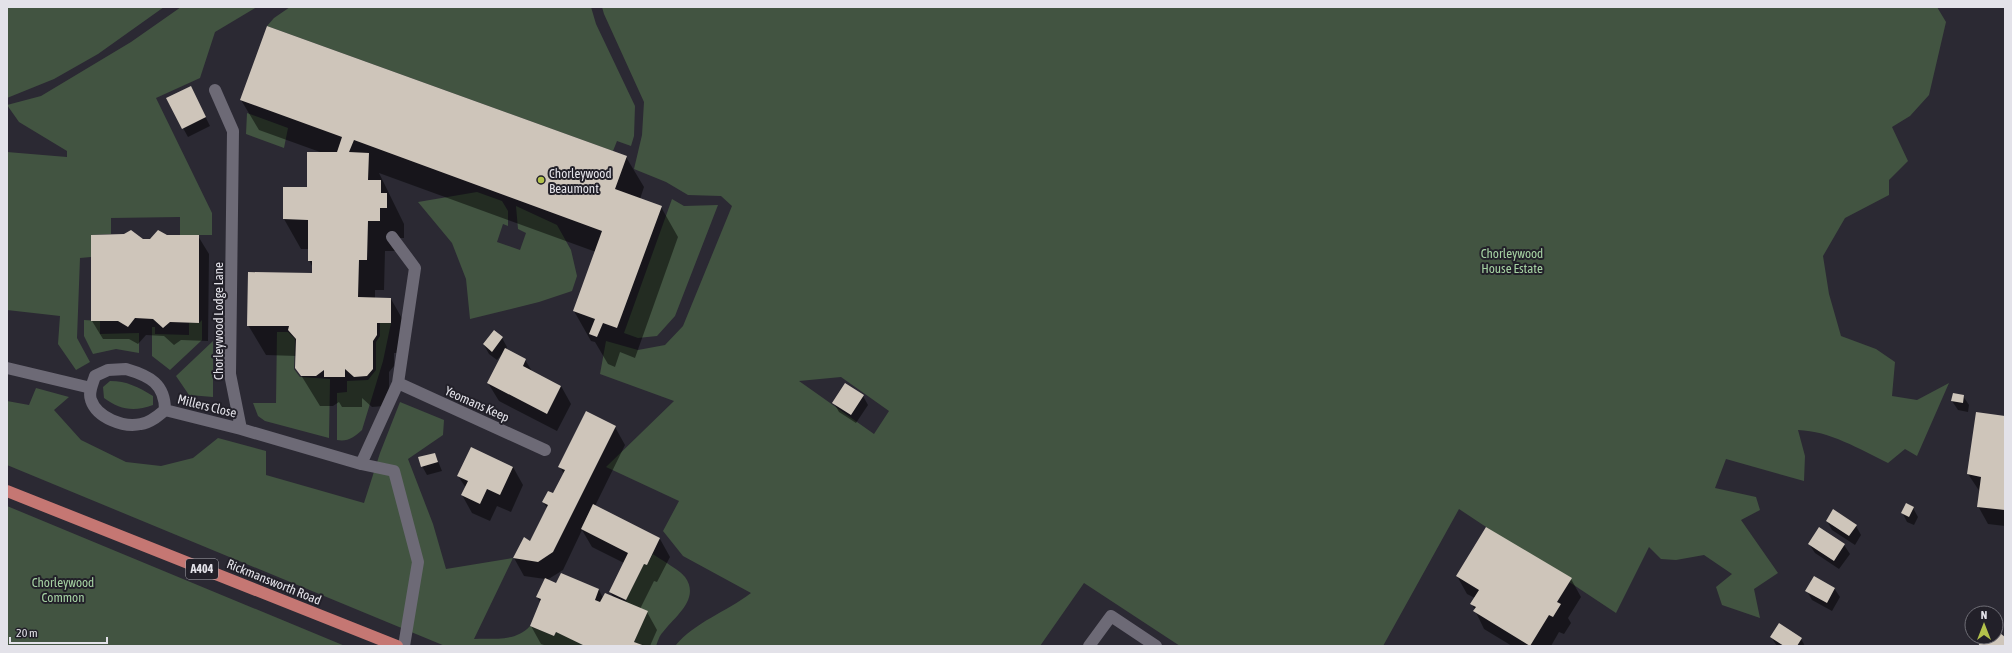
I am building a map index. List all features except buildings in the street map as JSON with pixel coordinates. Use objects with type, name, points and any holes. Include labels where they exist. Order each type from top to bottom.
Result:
[{"type":"main road","name":"Rickmansworth Road","points":[[7,491],[396,646]]},
{"type":"street","name":"Chorleywood Lodge Lane","points":[[215,90],[233,131],[230,374],[241,429]]},
{"type":"street","points":[[361,464],[398,383],[415,268],[392,237]]},
{"type":"street","points":[[7,368],[91,388]]},
{"type":"street","points":[[126,369],[144,374],[157,384],[165,397],[165,410],[156,418],[142,424],[128,425],[113,421],[98,412],[90,400],[91,388],[95,376],[108,370],[126,369]]},
{"type":"street","name":"Yeomans Keep","points":[[398,383],[545,450]]},
{"type":"street","name":"Millers Close","points":[[165,410],[241,429]]},
{"type":"street","points":[[241,429],[361,464],[394,471],[418,562],[404,646]]},
{"type":"street","points":[[1089,646],[1111,616],[1156,646]]},
{"type":"green space","points":[[7,7],[164,7],[98,54],[54,79],[7,98]]},
{"type":"green space","points":[[181,7],[257,7],[215,32],[200,78],[156,98],[212,213],[212,235],[180,235],[180,217],[111,218],[111,234],[91,235],[91,257],[80,258],[77,338],[90,362],[76,370],[58,344],[60,316],[7,310],[7,152],[67,157],[67,151],[19,122],[7,105],[41,96],[131,42]]},
{"type":"green space","points":[[290,7],[591,7],[596,24],[635,106],[634,136],[631,146],[617,141],[613,151],[267,26],[274,18]]},
{"type":"green space","name":"Chorleywood House Estate","points":[[602,7],[1937,7],[1946,22],[1929,95],[1910,116],[1892,127],[1908,161],[1889,180],[1889,195],[1845,218],[1823,256],[1829,294],[1841,336],[1876,349],[1895,362],[1892,396],[1917,400],[1949,383],[1917,456],[1905,449],[1888,463],[1833,437],[1810,431],[1798,430],[1805,456],[1804,481],[1726,459],[1715,488],[1756,497],[1760,510],[1741,520],[1778,573],[1754,589],[1760,618],[1722,605],[1716,587],[1732,574],[1704,555],[1676,560],[1661,559],[1649,547],[1616,613],[1459,509],[1383,646],[1180,646],[1084,583],[1040,646],[675,646],[692,630],[751,593],[683,556],[663,531],[679,501],[606,467],[674,401],[600,374],[606,341],[638,350],[665,345],[683,326],[732,206],[721,196],[688,195],[666,182],[634,169],[642,135],[644,102]],"holes":[[[841,377],[889,411],[874,434],[799,381]]]},
{"type":"green space","points":[[247,113],[288,128],[284,148],[246,134]]},
{"type":"green space","points":[[477,192],[502,201],[508,211],[508,226],[503,224],[497,242],[520,250],[526,233],[518,229],[516,206],[557,225],[571,250],[577,276],[572,291],[539,302],[470,319],[466,279],[452,243],[418,202]]},
{"type":"green space","points":[[672,199],[684,206],[718,205],[675,316],[657,336],[638,338],[624,333]]},
{"type":"green space","points":[[84,320],[100,321],[100,334],[139,333],[139,353],[116,349],[93,354],[84,336]]},
{"type":"green space","points":[[202,320],[202,340],[170,370],[152,356],[152,327],[155,327],[155,334],[189,335],[189,323],[199,323]]},
{"type":"green space","points":[[380,323],[391,323],[383,361],[362,430],[351,438],[337,440],[337,393],[347,392],[347,381],[368,380],[376,370],[376,342],[380,336]]},
{"type":"green space","points":[[277,332],[288,332],[295,339],[294,369],[300,377],[330,379],[329,438],[265,421],[258,416],[253,403],[276,403]]},
{"type":"green space","points":[[213,341],[213,397],[189,395],[176,376]]},
{"type":"green space","points":[[110,381],[127,383],[153,396],[153,405],[140,409],[127,409],[110,402],[104,398],[103,387]]},
{"type":"green space","points":[[36,388],[69,397],[54,410],[81,440],[126,462],[161,466],[193,458],[218,438],[266,451],[266,475],[364,503],[380,453],[400,402],[444,420],[443,435],[408,459],[433,524],[446,569],[513,558],[474,639],[497,639],[511,637],[518,635],[530,626],[554,636],[556,632],[586,645],[445,646],[7,465],[7,401],[29,405]]},
{"type":"green space","name":"Chorleywood Common","points":[[7,506],[345,646],[7,646]]},
{"type":"green space","points":[[653,554],[683,574],[689,585],[690,593],[684,607],[662,634],[656,646],[645,646],[634,642],[647,611],[627,603],[626,600],[644,564],[647,565]]},
{"type":"place","name":"Chorleywood Beaumont","points":[[541,180]]}]
